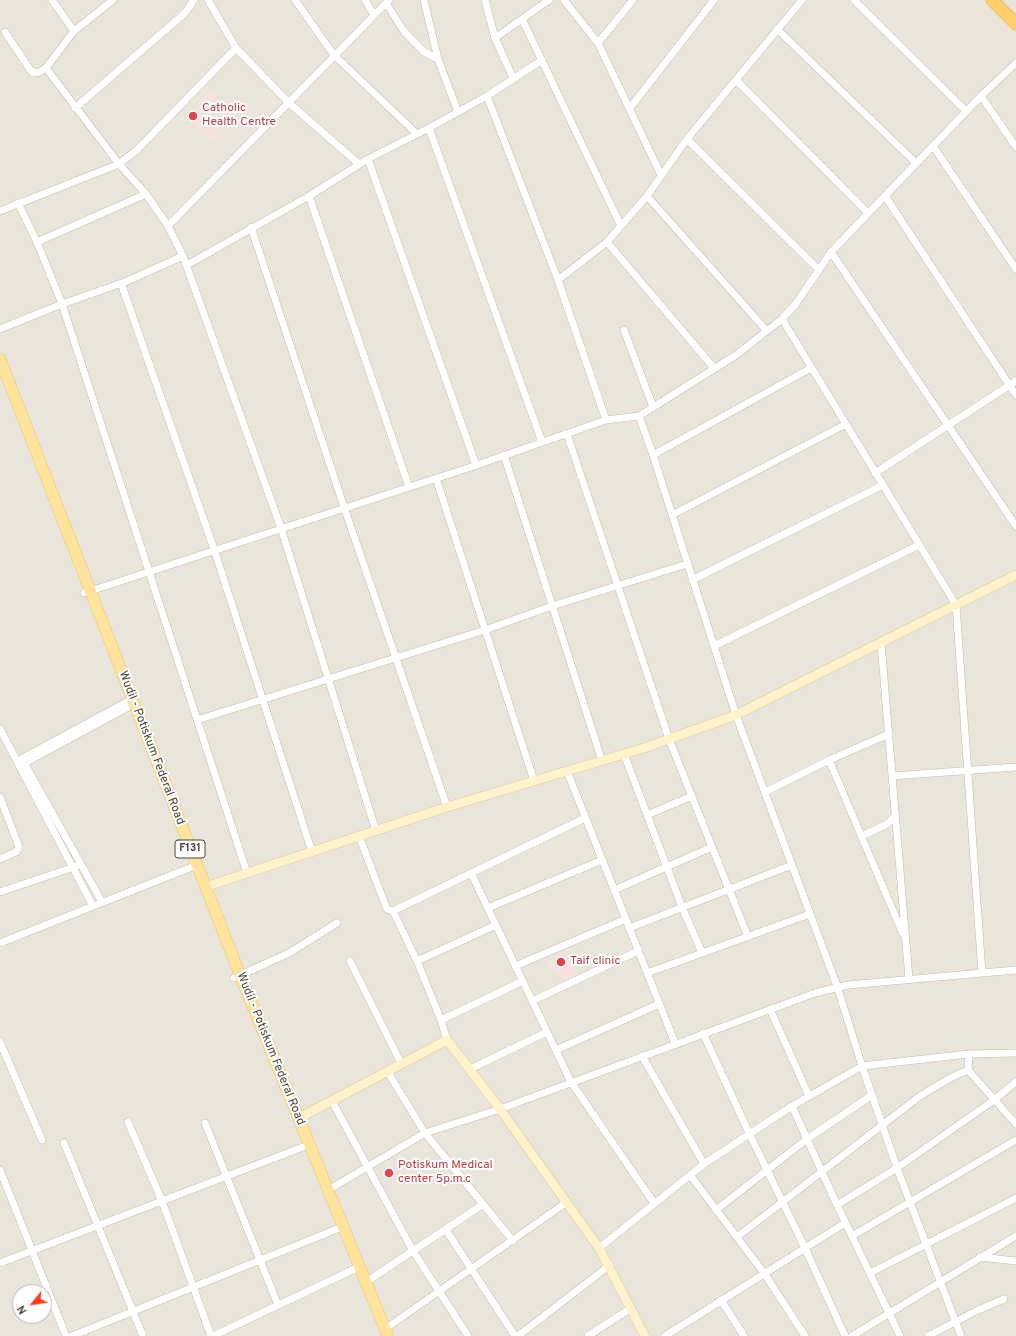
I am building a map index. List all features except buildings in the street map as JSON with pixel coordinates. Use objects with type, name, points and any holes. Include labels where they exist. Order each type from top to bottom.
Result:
[{"type":"highway","points":[[992,0],[1016,24]]},
{"type":"main road","name":"Wudil - Potiskum Federal Road","points":[[0,359],[87,592],[303,1147],[337,1230],[356,1269],[384,1334]]},
{"type":"main road","name":"Wudil - Potiskum Federal Road","points":[[0,376],[87,592]]},
{"type":"main road","name":"Wudil - Potiskum Federal Road","points":[[194,866],[205,887],[237,977],[328,1190],[356,1269],[366,1282],[384,1334]]},
{"type":"street","points":[[52,0],[74,30]]},
{"type":"street","points":[[5,32],[34,73],[46,68],[74,30],[113,0]]},
{"type":"street","points":[[75,108],[185,13],[194,0]]},
{"type":"street","points":[[208,0],[236,48],[288,102],[359,164]]},
{"type":"street","points":[[295,0],[334,55],[417,134]]},
{"type":"street","points":[[365,0],[374,15]]},
{"type":"street","points":[[424,0],[438,59],[458,112]]},
{"type":"street","points":[[485,0],[495,38],[513,78]]},
{"type":"street","points":[[495,38],[549,0]]},
{"type":"street","points":[[564,0],[598,43],[662,174]]},
{"type":"street","points":[[598,43],[634,0]]},
{"type":"street","points":[[630,108],[714,0]]},
{"type":"street","points":[[558,280],[607,242],[621,226],[647,196],[687,139],[802,0]]},
{"type":"street","points":[[854,0],[966,111]]},
{"type":"street","points":[[168,226],[387,2],[403,30],[424,52],[438,59]]},
{"type":"street","points":[[522,19],[621,226]]},
{"type":"street","points":[[777,29],[916,163]]},
{"type":"street","points":[[0,211],[119,164],[137,150],[236,48]]},
{"type":"street","points":[[187,265],[251,227],[309,196],[359,164],[487,96],[542,60]]},
{"type":"street","points":[[87,592],[148,570],[476,465],[606,420],[639,416],[736,355],[782,319],[795,305],[831,252],[966,111],[1016,62]]},
{"type":"street","points":[[46,68],[119,164],[146,194],[168,226],[187,265],[281,528],[376,831]]},
{"type":"street","points":[[736,80],[868,213]]},
{"type":"street","points":[[487,96],[558,280],[606,420]]},
{"type":"street","points":[[981,96],[1016,147]]},
{"type":"street","points":[[429,128],[542,442]]},
{"type":"street","points":[[687,139],[819,270]]},
{"type":"street","points":[[933,146],[1016,270]]},
{"type":"street","points":[[368,159],[476,465]]},
{"type":"street","points":[[37,242],[146,194]]},
{"type":"street","points":[[309,196],[409,486]]},
{"type":"street","points":[[647,196],[767,331]]},
{"type":"street","points":[[885,196],[1013,383],[1016,395]]},
{"type":"street","points":[[18,203],[37,242],[62,304],[247,872]]},
{"type":"street","points":[[251,227],[344,507],[447,807]]},
{"type":"street","points":[[607,242],[714,368]]},
{"type":"street","points":[[831,252],[1016,526]]},
{"type":"street","points":[[0,329],[62,304],[121,283],[183,256]]},
{"type":"street","points":[[121,283],[214,549],[312,852]]},
{"type":"street","points":[[782,319],[956,605],[982,973]]},
{"type":"street","points":[[624,330],[653,407]]},
{"type":"street","points":[[653,455],[811,368]]},
{"type":"street","points":[[875,473],[1013,383]]},
{"type":"street","points":[[639,416],[653,455],[736,715],[837,986],[862,1066],[910,1203],[961,1336]]},
{"type":"street","points":[[672,515],[846,424]]},
{"type":"street","points":[[567,434],[669,739],[748,937]]},
{"type":"street","points":[[504,455],[602,761]]},
{"type":"street","points":[[436,478],[534,781]]},
{"type":"street","points":[[692,580],[883,485]]},
{"type":"street","points":[[714,646],[919,544]]},
{"type":"street","points":[[197,720],[262,698],[485,630],[552,606],[687,564]]},
{"type":"street","points":[[205,887],[447,807],[624,754],[736,715],[1016,575]]},
{"type":"street","points":[[881,643],[894,817],[909,979]]},
{"type":"street","points":[[21,762],[130,703]]},
{"type":"street","points":[[0,729],[21,762],[102,902]]},
{"type":"street","points":[[765,792],[829,760],[889,734]]},
{"type":"street","points":[[624,754],[682,907],[702,953]]},
{"type":"street","points":[[829,760],[906,941]]},
{"type":"street","points":[[21,762],[93,906]]},
{"type":"street","points":[[892,776],[1016,767]]},
{"type":"street","points":[[567,771],[675,1043]]},
{"type":"street","points":[[647,815],[692,796]]},
{"type":"street","points":[[0,797],[19,847],[16,852],[0,859]]},
{"type":"street","points":[[862,836],[887,824],[894,817]]},
{"type":"street","points":[[359,836],[387,909],[393,911],[586,818]]},
{"type":"street","points":[[614,890],[712,847]]},
{"type":"street","points":[[488,908],[602,860]]},
{"type":"street","points":[[0,892],[81,864]]},
{"type":"street","points":[[629,928],[792,865]]},
{"type":"street","points":[[0,943],[194,866]]},
{"type":"street","points":[[471,873],[571,1082],[654,1203]]},
{"type":"street","points":[[393,911],[417,961],[441,1020],[447,1040],[500,1109],[599,1248],[610,1265],[645,1336]]},
{"type":"street","points":[[647,973],[810,914]]},
{"type":"street","points":[[515,966],[626,919]]},
{"type":"street","points":[[237,977],[289,953],[337,923]]},
{"type":"street","points":[[417,961],[496,925]]},
{"type":"street","points":[[532,1001],[638,951]]},
{"type":"street","points":[[350,961],[401,1063]]},
{"type":"street","points":[[328,1190],[368,1165],[425,1133],[500,1109],[675,1043],[837,986],[1016,970]]},
{"type":"street","points":[[441,1020],[523,981]]},
{"type":"street","points":[[556,1050],[659,1004]]},
{"type":"street","points":[[770,1009],[809,1096]]},
{"type":"street","points":[[470,1069],[547,1032]]},
{"type":"street","points":[[703,1033],[845,1336]]},
{"type":"street","points":[[298,1118],[387,1070],[447,1040]]},
{"type":"street","points":[[0,1042],[42,1140]]},
{"type":"street","points":[[599,1248],[704,1164],[792,1106],[862,1066],[969,1054],[1016,1053]]},
{"type":"street","points":[[969,1054],[968,1070],[1016,1124]]},
{"type":"street","points":[[642,1056],[704,1164]]},
{"type":"street","points":[[387,1070],[425,1133],[513,1241]]},
{"type":"street","points":[[737,1237],[920,1096],[947,1080],[968,1070]]},
{"type":"street","points":[[837,1205],[898,1168],[994,1100],[1016,1082]]},
{"type":"street","points":[[716,1210],[766,1169],[872,1095]]},
{"type":"street","points":[[332,1101],[368,1165],[413,1251],[468,1336]]},
{"type":"street","points":[[792,1106],[845,1223],[900,1336]]},
{"type":"street","points":[[128,1122],[162,1201],[212,1336],[356,1269]]},
{"type":"street","points":[[205,1123],[278,1305]]},
{"type":"street","points":[[852,1236],[1016,1140]]},
{"type":"street","points":[[64,1143],[143,1336]]},
{"type":"street","points":[[0,1263],[303,1147]]},
{"type":"street","points":[[0,1170],[66,1336]]},
{"type":"street","points":[[690,1175],[764,1273],[805,1336]]},
{"type":"street","points":[[870,1273],[1016,1198]]},
{"type":"street","points":[[384,1334],[567,1202]]},
{"type":"street","points":[[366,1282],[446,1230],[482,1204]]},
{"type":"street","points":[[665,1336],[845,1223]]},
{"type":"street","points":[[72,1336],[337,1230]]},
{"type":"street","points":[[446,1230],[517,1336],[610,1265]]},
{"type":"street","points":[[852,1336],[889,1312],[941,1283],[980,1257],[1016,1236]]},
{"type":"street","points":[[980,1257],[1016,1260]]},
{"type":"street","points":[[928,1336],[978,1310],[1004,1299]]},
{"type":"street","points":[[721,1300],[744,1336]]},
{"type":"street","points":[[588,1336],[631,1308]]},
{"type":"shaded area","points":[[0,0],[1016,0],[1016,1336],[0,1336]]},
{"type":"shaded area","name":"Catholic Health Centre","points":[[210,90],[216,96],[198,115],[209,126],[227,106],[232,113],[215,131],[218,135],[213,141],[206,135],[204,137],[198,132],[199,129],[186,117]]},
{"type":"shaded area","name":"Taif clinic","points":[[567,951],[577,974],[565,979],[550,966],[551,958]]},
{"type":"place","name":"Catholic Health Centre","points":[[193,116]]},
{"type":"place","name":"Taif clinic","points":[[561,962]]},
{"type":"place","name":"Potiskum Medical center 5p.m.c","points":[[389,1173]]}]
